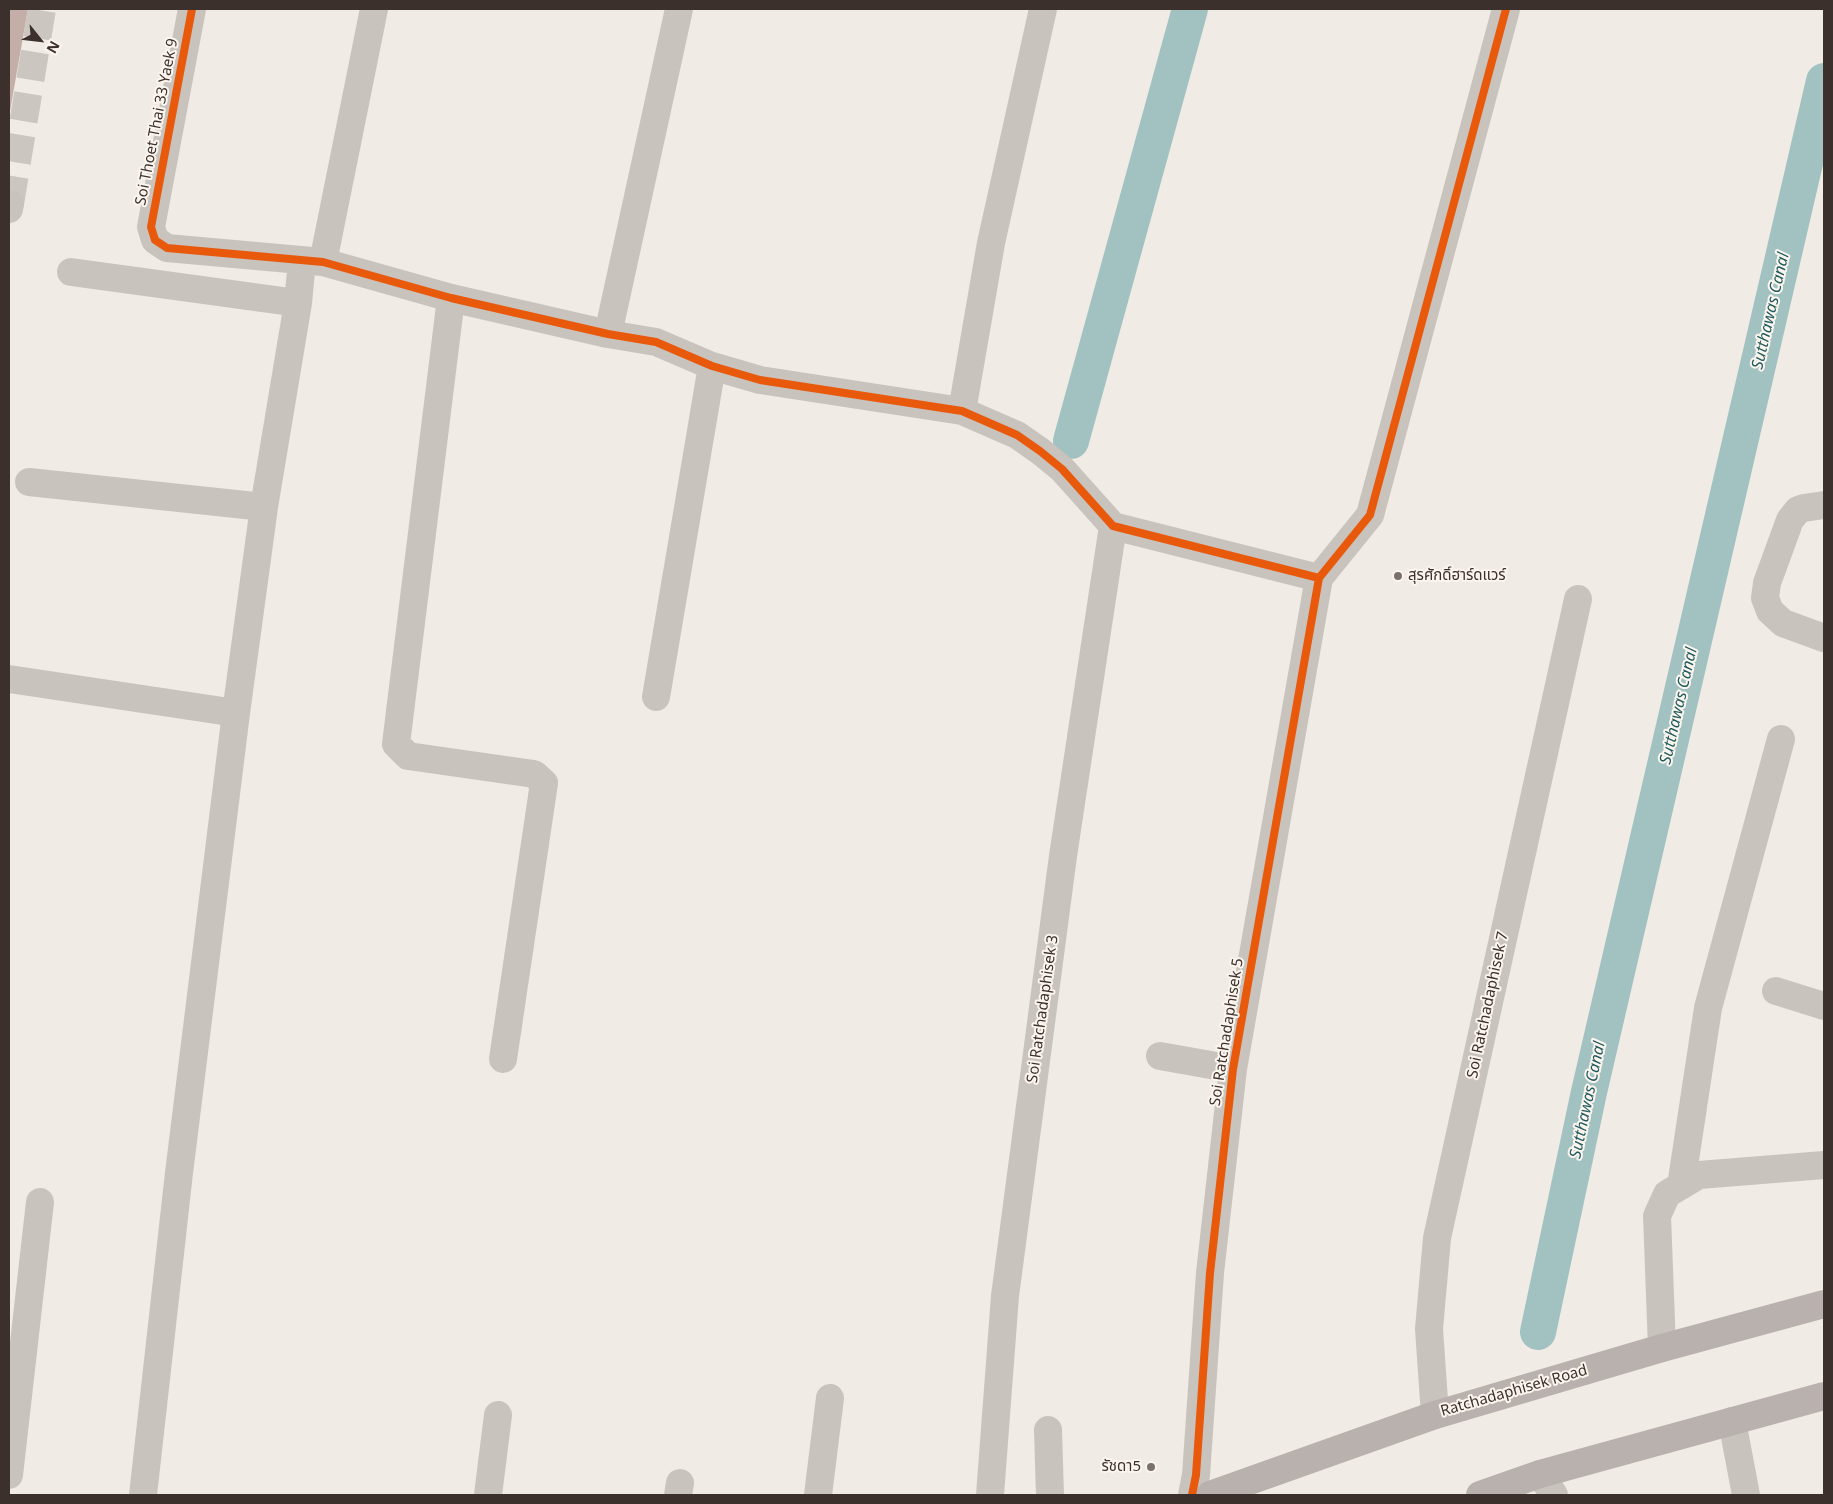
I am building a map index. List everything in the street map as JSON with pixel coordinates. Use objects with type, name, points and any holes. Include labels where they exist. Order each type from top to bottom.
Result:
[{"type":"main road","name":"Ratchadaphisek Road","points":[[1210,1495],[1435,1414],[1662,1348],[1824,1304]]},
{"type":"main road","points":[[1480,1495],[1547,1485],[1732,1421],[1824,1396]]},
{"type":"street","name":"Soi Thoet Thai 33 Yaek 9","points":[[192,9],[151,227],[155,240],[167,248],[313,261]]},
{"type":"street","points":[[142,1495],[179,1173],[236,713],[264,507],[298,304],[313,261],[374,9]]},
{"type":"street","points":[[608,334],[680,9]]},
{"type":"street","points":[[962,411],[991,243],[1043,9]]},
{"type":"street","points":[[313,261],[452,298],[608,334],[656,342],[712,366],[760,380],[962,411],[1016,435],[1040,451],[1062,469],[1113,526],[1319,578],[1370,515],[1506,9]]},
{"type":"street","points":[[71,272],[298,304]]},
{"type":"street","points":[[452,298],[396,744],[408,756],[534,774],[544,783],[503,1059]]},
{"type":"street","points":[[656,697],[712,366]]},
{"type":"street","points":[[29,482],[264,507]]},
{"type":"street","points":[[1824,505],[1798,510],[1790,520],[1765,598],[1770,611],[1778,620],[1824,638]]},
{"type":"street","name":"Soi Ratchadaphisek 3","points":[[990,1495],[1004,1296],[1063,856],[1113,526]]},
{"type":"street","name":"Soi Ratchadaphisek 5","points":[[1192,1495],[1196,1475],[1210,1273],[1233,1070],[1319,578]]},
{"type":"street","name":"Soi Ratchadaphisek 7","points":[[1435,1414],[1429,1329],[1436,1238],[1578,599]]},
{"type":"street","points":[[9,679],[236,713]]},
{"type":"street","points":[[1681,1186],[1708,1008],[1781,739]]},
{"type":"street","points":[[1776,992],[1824,1006]]},
{"type":"street","points":[[1160,1056],[1233,1070]]},
{"type":"street","points":[[1662,1348],[1657,1216],[1667,1194],[1699,1176],[1824,1165]]},
{"type":"street","points":[[9,1475],[40,1202]]},
{"type":"street","points":[[818,1495],[830,1398]]},
{"type":"street","points":[[488,1495],[498,1415]]},
{"type":"street","points":[[1732,1421],[1746,1495]]},
{"type":"street","points":[[1048,1430],[1050,1495]]},
{"type":"building","points":[[9,9],[28,9],[10,111],[9,111]]},
{"type":"waterway","points":[[1071,441],[1190,9]]},
{"type":"waterway","name":"Sutthawas Canal","points":[[1538,1332],[1589,1092],[1824,81]]},
{"type":"tunnel","points":[[10,204],[42,9]]},
{"type":"cycle path","points":[[192,9],[151,227],[155,240],[167,248],[323,262],[451,298],[608,334],[656,342],[712,366],[760,380],[962,411],[1017,435],[1040,451],[1062,469],[1113,526],[1319,578]]},
{"type":"cycle path","points":[[1192,1495],[1196,1475],[1210,1273],[1233,1069],[1319,578],[1370,515],[1506,9]]},
{"type":"place","name":"สุรศักดิ์ฮาร์ดแวร์","points":[[1398,576]]},
{"type":"place","name":"รัชดา5","points":[[1151,1467]]}]
